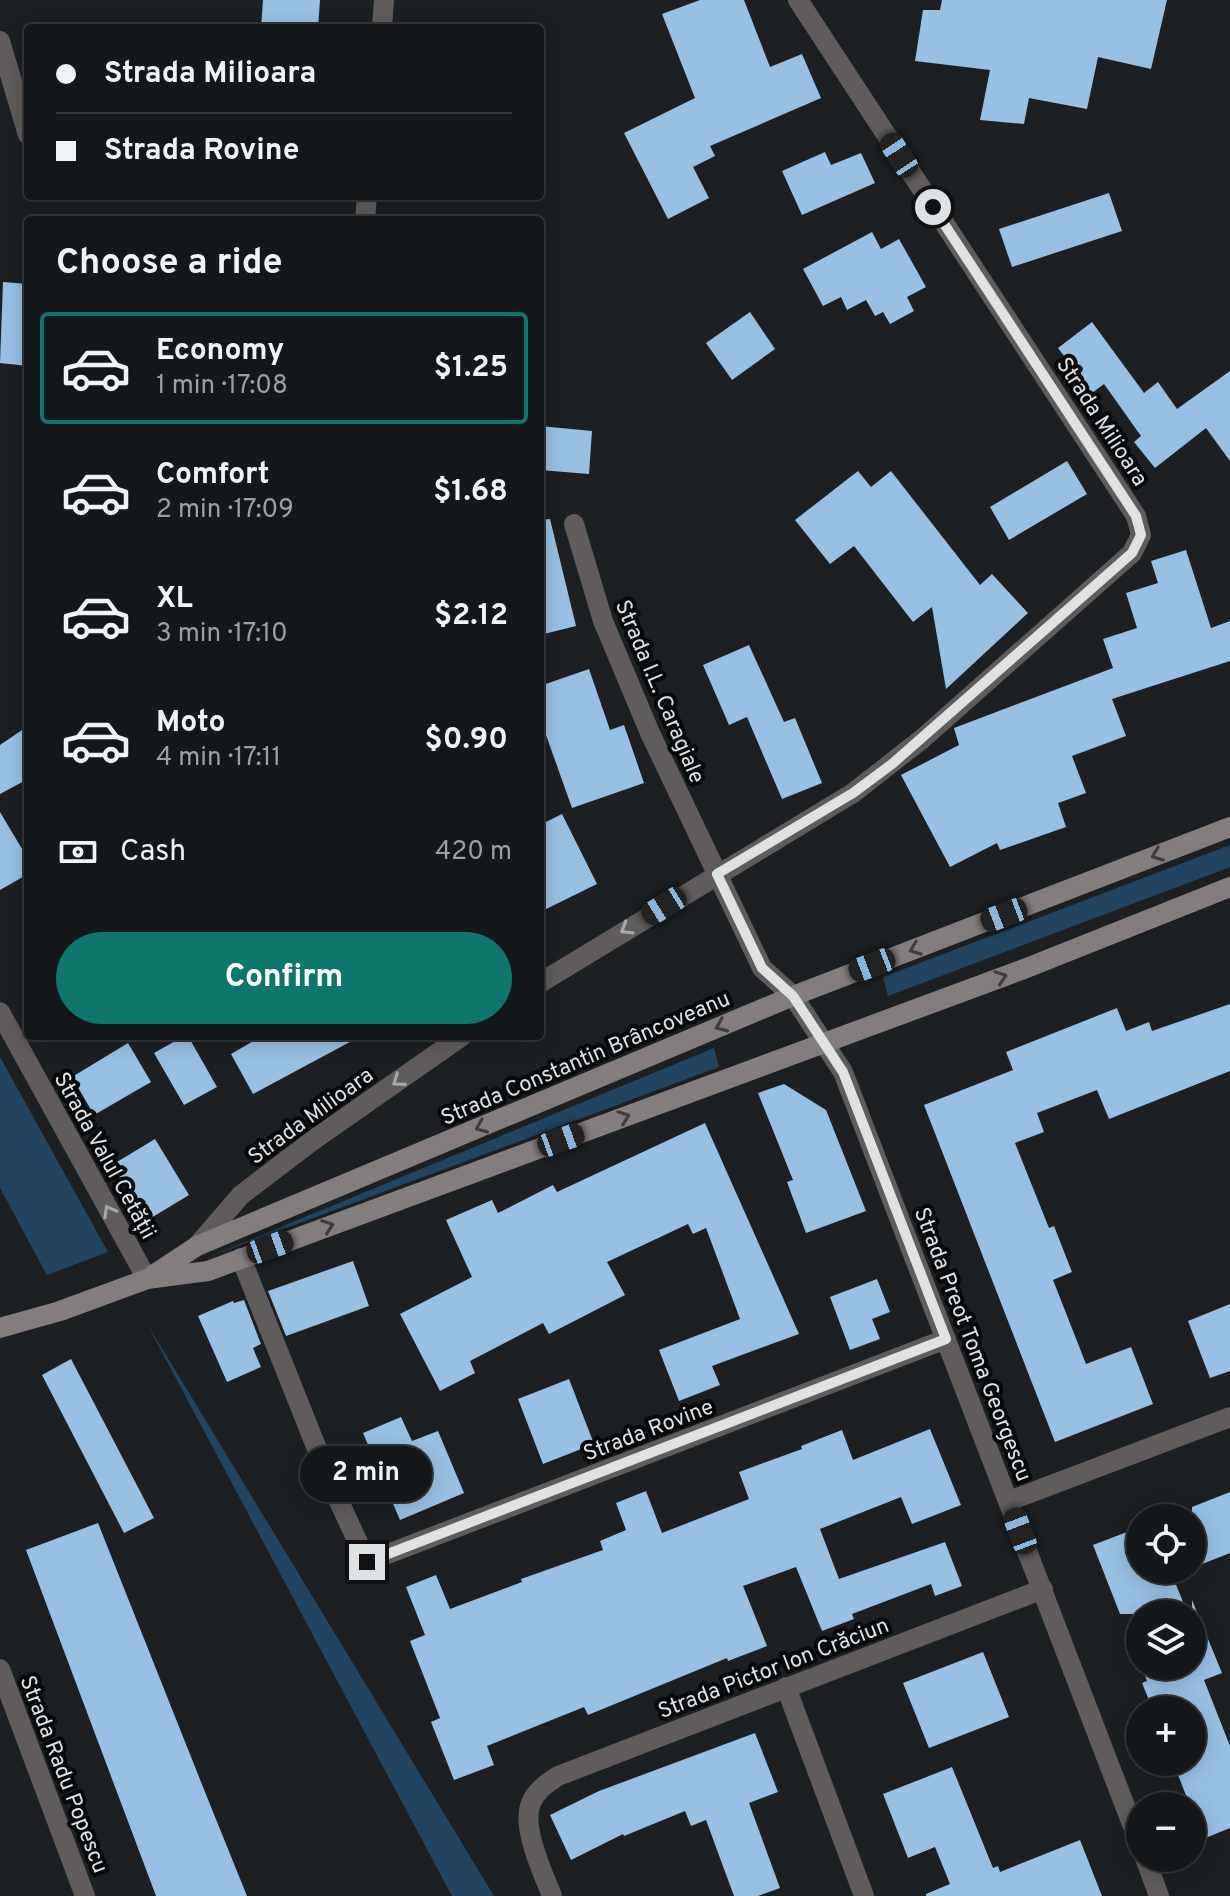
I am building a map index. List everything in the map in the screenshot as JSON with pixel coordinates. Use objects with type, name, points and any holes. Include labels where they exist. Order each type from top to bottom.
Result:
[{"type":"main road","name":"Strada Constantin Brâncoveanu","points":[[147,1279],[197,1246],[793,996],[1230,827]]},
{"type":"main road","name":"Strada Constantin Brâncoveanu","points":[[0,1328],[60,1311],[147,1279],[208,1271],[1024,969],[1230,887]]},
{"type":"street","points":[[382,24],[384,0]]},
{"type":"street","name":"Strada Milioara","points":[[544,981],[853,793],[892,764],[1132,553],[1141,535],[1136,516],[798,0]]},
{"type":"street","points":[[0,41],[24,122]]},
{"type":"street","name":"Strada I.L. Caragiale","points":[[574,524],[603,621],[650,733],[717,874]]},
{"type":"street","points":[[717,874],[762,968],[793,996],[823,1044]]},
{"type":"street","name":"Strada Valul Cetății","points":[[0,1012],[147,1279]]},
{"type":"street","name":"Strada Milioara","points":[[197,1246],[220,1217],[252,1186],[456,1040]]},
{"type":"street","name":"Strada Preot Toma Georgescu","points":[[823,1044],[843,1072],[1126,1808]]},
{"type":"street","name":"Strada Rovine","points":[[241,1258],[331,1484],[367,1562],[946,1339]]},
{"type":"street","points":[[1009,1501],[1230,1417]]},
{"type":"street","name":"Strada Pictor Ion Crăciun","points":[[552,1896],[536,1856],[530,1829],[530,1805],[541,1788],[558,1776],[1043,1589]]},
{"type":"street","name":"Strada Radu Popescu","points":[[0,1669],[85,1896]]},
{"type":"street","points":[[786,1687],[864,1896]]},
{"type":"street","points":[[1150,1872],[1159,1896]]},
{"type":"shaded area","points":[[1230,845],[1230,867],[888,996],[883,977]]},
{"type":"shaded area","points":[[714,1048],[719,1067],[208,1257]]},
{"type":"shaded area","points":[[0,1057],[108,1252],[47,1275],[0,1188]]},
{"type":"shaded area","points":[[146,1322],[494,1896],[452,1896]]},
{"type":"building","points":[[263,0],[320,0],[318,24],[261,24]]},
{"type":"building","points":[[700,0],[744,0],[770,67],[802,54],[821,98],[710,146],[715,156],[693,167],[709,198],[668,219],[624,133],[695,98],[662,14]]},
{"type":"building","points":[[942,0],[1167,0],[1151,69],[1098,57],[1087,109],[1029,98],[1024,124],[980,120],[990,70],[915,61],[923,10],[940,10]]},
{"type":"building","points":[[825,152],[831,165],[861,153],[875,183],[802,215],[782,171]]},
{"type":"building","points":[[1109,193],[1122,231],[1012,267],[999,229]]},
{"type":"building","points":[[872,232],[881,249],[899,239],[926,287],[907,297],[914,311],[890,324],[883,312],[875,316],[866,300],[847,310],[841,297],[823,306],[803,269]]},
{"type":"building","points":[[3,282],[24,284],[24,366],[0,363]]},
{"type":"building","points":[[750,312],[775,349],[732,380],[706,343]]},
{"type":"building","points":[[1092,322],[1144,393],[1158,382],[1177,409],[1230,371],[1230,461],[1206,428],[1155,468],[1134,442],[1141,436],[1104,384],[1092,393],[1058,348]]},
{"type":"building","points":[[544,426],[592,431],[589,474],[544,470]]},
{"type":"building","points":[[1067,461],[1087,494],[1009,540],[990,507]]},
{"type":"building","points":[[858,471],[871,487],[891,471],[980,585],[992,574],[1028,613],[946,689],[932,607],[913,622],[854,546],[830,564],[795,520]]},
{"type":"building","points":[[550,519],[576,626],[544,634],[544,520]]},
{"type":"building","points":[[1186,550],[1211,628],[1230,621],[1230,661],[1112,699],[1126,736],[1072,756],[1086,793],[1058,803],[1066,827],[1000,850],[997,843],[950,867],[901,775],[959,745],[954,728],[1113,668],[1103,639],[1137,628],[1126,593],[1158,583],[1151,561]]},
{"type":"building","points":[[749,645],[784,722],[795,718],[822,783],[782,799],[747,717],[729,725],[703,665]]},
{"type":"building","points":[[589,669],[610,730],[624,725],[644,783],[572,808],[544,736],[544,685]]},
{"type":"building","points":[[24,729],[24,781],[0,794],[0,745]]},
{"type":"building","points":[[0,812],[24,852],[24,876],[0,890]]},
{"type":"building","points":[[562,814],[597,884],[544,910],[544,823]]},
{"type":"building","points":[[1230,1004],[1230,1071],[1109,1119],[1097,1090],[1037,1113],[1044,1132],[1015,1143],[1049,1228],[1054,1226],[1072,1272],[1053,1280],[1086,1364],[1131,1347],[1153,1404],[1055,1442],[924,1105],[1013,1070],[1006,1052],[1117,1008],[1126,1031],[1149,1022],[1152,1031]]},
{"type":"building","points":[[177,1040],[190,1040],[217,1087],[184,1105],[154,1053]]},
{"type":"building","points":[[255,1040],[354,1040],[253,1094],[231,1054]]},
{"type":"building","points":[[128,1043],[151,1082],[94,1115],[72,1077]]},
{"type":"building","points":[[784,1084],[826,1110],[866,1211],[806,1233],[787,1182],[793,1180],[758,1093]]},
{"type":"building","points":[[705,1123],[799,1334],[712,1366],[720,1385],[679,1401],[659,1350],[740,1319],[706,1228],[693,1234],[688,1224],[607,1262],[625,1295],[549,1334],[543,1323],[470,1361],[475,1373],[440,1391],[400,1314],[472,1277],[446,1220],[492,1200],[498,1213],[553,1185],[557,1192]]},
{"type":"building","points":[[155,1139],[189,1195],[146,1221],[112,1165]]},
{"type":"building","points":[[353,1261],[369,1306],[286,1336],[268,1291]]},
{"type":"building","points":[[877,1279],[890,1312],[872,1319],[880,1339],[850,1350],[830,1297]]},
{"type":"building","points":[[244,1300],[261,1344],[253,1348],[261,1367],[227,1382],[198,1316],[233,1301]]},
{"type":"building","points":[[1230,1304],[1230,1371],[1210,1378],[1188,1321]]},
{"type":"building","points":[[71,1359],[154,1518],[124,1533],[42,1375]]},
{"type":"building","points":[[569,1379],[594,1444],[543,1464],[518,1399]]},
{"type":"building","points":[[401,1417],[412,1441],[438,1431],[464,1493],[400,1520],[363,1433]]},
{"type":"building","points":[[930,1429],[961,1505],[912,1524],[901,1497],[820,1529],[839,1579],[945,1542],[962,1586],[935,1596],[931,1584],[852,1614],[854,1619],[822,1631],[796,1567],[743,1586],[767,1646],[728,1661],[727,1658],[588,1715],[584,1707],[487,1746],[494,1765],[454,1780],[431,1722],[440,1718],[410,1641],[425,1635],[406,1587],[436,1575],[450,1609],[522,1582],[521,1579],[603,1550],[600,1541],[626,1530],[616,1503],[646,1491],[662,1533],[749,1499],[739,1472],[802,1449],[801,1446],[842,1430],[853,1460]]},
{"type":"building","points":[[1230,1492],[1230,1553],[1206,1562],[1206,1504],[1200,1504]]},
{"type":"building","points":[[98,1523],[247,1896],[156,1896],[26,1550]]},
{"type":"building","points":[[1126,1532],[1126,1584],[1176,1584],[1182,1600],[1126,1600],[1126,1614],[1120,1614],[1093,1545]]},
{"type":"building","points":[[1206,1634],[1222,1673],[1206,1679]]},
{"type":"building","points":[[983,1652],[1009,1717],[929,1748],[903,1683]]},
{"type":"building","points":[[1204,1680],[1230,1746],[1230,1828],[1206,1838],[1206,1792],[1185,1792],[1178,1776],[1206,1776],[1206,1696],[1147,1696],[1142,1683]]},
{"type":"building","points":[[755,1733],[778,1792],[749,1803],[780,1888],[758,1896],[734,1896],[706,1820],[691,1826],[685,1811],[623,1834],[571,1860],[550,1815],[599,1791]]},
{"type":"building","points":[[952,1767],[993,1868],[998,1866],[1000,1872],[1080,1840],[1102,1896],[926,1896],[950,1884],[935,1847],[908,1858],[883,1794]]},
{"type":"route","points":[[367,1562],[946,1339],[843,1072],[793,996],[762,968],[717,874],[853,793],[892,764],[1132,553],[1141,535],[1136,516],[933,207]]}]
